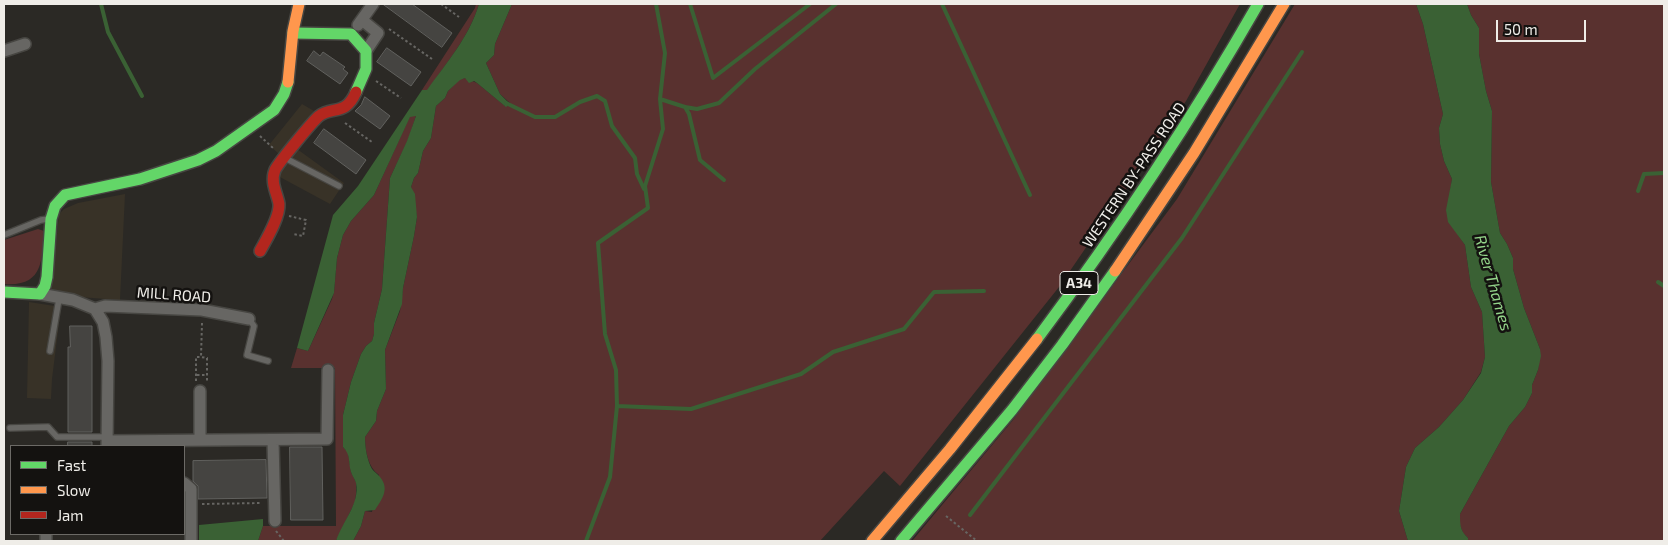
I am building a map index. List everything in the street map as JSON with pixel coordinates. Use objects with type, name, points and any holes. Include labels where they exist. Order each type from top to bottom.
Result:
[{"type":"main road","points":[[4,292],[40,294],[45,286],[47,277],[51,219],[55,206],[66,195],[140,179],[198,160],[216,151],[274,110],[281,102],[291,67],[293,33],[299,4]]},
{"type":"main road","name":"WESTERN BY-PASS ROAD","points":[[872,541],[950,450],[1045,330],[1119,227],[1175,142],[1258,4]]},
{"type":"main road","name":"A34","points":[[901,541],[1026,392],[1073,331],[1193,157],[1284,4]]},
{"type":"main road","points":[[260,251],[279,206],[273,183],[275,171],[320,115],[343,109],[354,98],[366,69],[366,51],[351,34],[293,33]]},
{"type":"street","points":[[351,34],[373,4]]},
{"type":"street","points":[[362,20],[378,33],[366,51]]},
{"type":"street","points":[[4,51],[25,44]]},
{"type":"street","name":"MILL ROAD","points":[[40,294],[59,299],[73,300],[95,309],[105,306],[202,310],[249,319]]},
{"type":"street","points":[[95,309],[103,322],[106,336],[108,361],[107,441],[181,443],[200,440],[327,439],[328,370]]},
{"type":"street","points":[[200,391],[200,440]]},
{"type":"street","points":[[273,440],[275,521]]},
{"type":"street","points":[[185,484],[191,489],[191,541]]},
{"type":"lane","points":[[284,158],[338,186]]},
{"type":"lane","points":[[4,235],[41,220],[51,219]]},
{"type":"lane","points":[[50,351],[59,299]]},
{"type":"lane","name":"MILL ROAD","points":[[249,319],[254,326],[247,355],[268,361]]},
{"type":"lane","points":[[10,428],[48,427],[57,437],[107,441]]},
{"type":"path","points":[[441,4],[459,17]]},
{"type":"path","points":[[384,25],[432,59]]},
{"type":"path","points":[[364,73],[401,98]]},
{"type":"path","points":[[330,112],[372,142]]},
{"type":"path","points":[[251,127],[284,158]]},
{"type":"path","points":[[277,214],[306,220],[303,236],[293,234]]},
{"type":"path","points":[[201,357],[202,310]]},
{"type":"path","points":[[201,357],[207,358],[207,391],[196,391],[196,358],[201,357]]},
{"type":"path","points":[[196,375],[207,375]]},
{"type":"path","points":[[192,504],[274,502]]},
{"type":"path","points":[[932,504],[977,541]]},
{"type":"shaded area","points":[[476,4],[479,4],[475,16],[450,59],[427,91],[422,90],[475,8]]},
{"type":"shaded area","points":[[512,4],[1240,4],[1186,101],[1059,287],[900,486],[884,471],[820,541],[353,541],[361,526],[365,511],[372,512],[379,475],[372,468],[368,458],[365,437],[376,421],[377,411],[386,389],[385,350],[400,311],[417,217],[411,187],[418,173],[423,151],[431,138],[436,106],[460,79],[465,78],[477,83],[505,106],[510,103],[500,94],[486,63],[494,55],[495,44]]},
{"type":"shaded area","points":[[1295,4],[1416,4],[1423,24],[1443,114],[1439,128],[1440,144],[1444,161],[1452,179],[1450,193],[1458,235],[1465,245],[1471,287],[1482,312],[1485,357],[1481,372],[1463,400],[1439,427],[1415,448],[1406,467],[1399,511],[1408,541],[912,541],[1013,420],[1177,199]]},
{"type":"shaded area","points":[[1467,4],[1664,4],[1664,541],[1468,541],[1460,525],[1460,514],[1509,426],[1525,407],[1532,393],[1532,385],[1538,370],[1540,349],[1524,308],[1513,269],[1513,258],[1500,233],[1491,182],[1492,111],[1479,54],[1479,28]]},
{"type":"shaded area","points":[[302,104],[314,111],[279,154],[269,145]]},
{"type":"shaded area","points":[[410,116],[416,116],[408,140],[390,178],[382,289],[374,323],[374,334],[372,341],[361,354],[351,382],[343,415],[343,447],[348,452],[351,472],[356,482],[355,502],[336,541],[258,541],[263,526],[336,526],[335,368],[291,368],[297,348],[308,351],[332,299],[337,258],[343,235],[351,221],[374,195]]},
{"type":"shaded area","points":[[297,149],[344,183],[330,204],[278,176]]},
{"type":"shaded area","points":[[125,194],[120,300],[51,295],[59,214],[64,209],[78,203]]},
{"type":"shaded area","points":[[38,229],[44,231],[41,262],[38,270],[26,281],[17,284],[4,284],[4,240]]},
{"type":"shaded area","points":[[29,302],[61,307],[51,399],[27,398]]},
{"type":"water","points":[[479,4],[512,4],[495,44],[494,55],[486,63],[500,94],[510,104],[506,107],[477,83],[474,81],[469,83],[465,78],[448,91],[445,98],[436,106],[431,138],[423,151],[418,173],[411,187],[415,194],[417,217],[403,288],[402,304],[385,350],[386,389],[377,411],[376,421],[365,437],[369,462],[372,469],[383,481],[385,490],[375,510],[365,511],[361,526],[353,541],[336,541],[353,506],[357,491],[348,456],[343,447],[343,415],[351,382],[361,354],[372,341],[374,334],[374,323],[382,289],[390,178],[416,116],[410,117],[374,195],[351,221],[343,235],[337,258],[334,293],[308,351],[297,348],[333,215],[358,186],[422,90],[427,90],[457,49],[475,16]]},
{"type":"water","name":"River Thames","points":[[1416,4],[1467,4],[1479,28],[1479,54],[1492,111],[1491,182],[1500,233],[1513,258],[1513,269],[1524,308],[1541,356],[1532,385],[1532,393],[1525,407],[1509,426],[1460,514],[1461,527],[1468,541],[1408,541],[1399,511],[1406,467],[1415,448],[1439,427],[1463,400],[1481,373],[1485,357],[1482,312],[1471,287],[1465,245],[1448,222],[1446,210],[1452,179],[1444,161],[1440,144],[1439,128],[1443,114],[1423,24]]},
{"type":"water","points":[[263,519],[263,526],[258,541],[199,541],[199,525]]},
{"type":"building","points":[[383,4],[412,4],[452,33],[442,47]]},
{"type":"building","points":[[387,48],[421,72],[411,86],[377,62]]},
{"type":"building","points":[[314,51],[320,56],[323,52],[345,67],[343,69],[348,73],[340,84],[307,61]]},
{"type":"building","points":[[365,97],[390,116],[380,129],[355,111]]},
{"type":"building","points":[[324,129],[366,160],[356,174],[314,143]]},
{"type":"building","points":[[70,326],[92,326],[92,432],[68,432],[68,347],[70,347]]},
{"type":"building","points":[[68,442],[92,442],[92,445],[68,445]]},
{"type":"building","points":[[290,447],[322,447],[323,520],[291,520]]},
{"type":"building","points":[[266,460],[267,498],[198,499],[198,486],[193,481],[193,461]]},
{"type":"waterway","points":[[101,4],[108,32],[142,96]]},
{"type":"waterway","points":[[656,4],[665,53],[660,99],[663,129],[645,186],[648,208],[598,243],[605,334],[616,370],[617,406],[691,409],[801,374],[833,352],[904,329],[934,292],[984,291]]},
{"type":"waterway","points":[[690,4],[713,78],[810,4]]},
{"type":"waterway","points":[[685,107],[697,109],[719,103],[755,69],[836,4]]},
{"type":"waterway","points":[[942,4],[1030,195]]},
{"type":"waterway","points":[[970,515],[1182,238],[1302,52]]},
{"type":"waterway","points":[[506,103],[535,117],[555,117],[580,102],[597,96],[605,101],[612,126],[635,158],[637,174],[644,189]]},
{"type":"waterway","points":[[660,99],[685,107],[689,114],[700,160],[724,180]]},
{"type":"waterway","points":[[1638,191],[1644,174],[1664,173]]},
{"type":"waterway","points":[[1658,282],[1664,286]]},
{"type":"waterway","points":[[586,541],[610,477],[617,406]]},
{"type":"traffic: fast","points":[[1037,339],[1096,258],[1180,133],[1258,4]]},
{"type":"traffic: fast","points":[[293,33],[351,34],[366,51],[366,69],[356,92]]},
{"type":"traffic: fast","points":[[4,292],[40,294],[45,286],[47,277],[51,219],[55,206],[65,195],[140,179],[198,160],[216,151],[274,110],[284,94],[288,82]]},
{"type":"traffic: fast","points":[[901,541],[1012,410],[1115,271]]},
{"type":"traffic: slow","points":[[288,82],[293,31],[299,4]]},
{"type":"traffic: slow","points":[[1115,271],[1194,153],[1284,4]]},
{"type":"traffic: slow","points":[[872,541],[950,449],[1037,339]]},
{"type":"traffic: jam","points":[[260,251],[279,209],[274,183],[275,170],[319,116],[343,108],[352,100],[356,92]]}]
